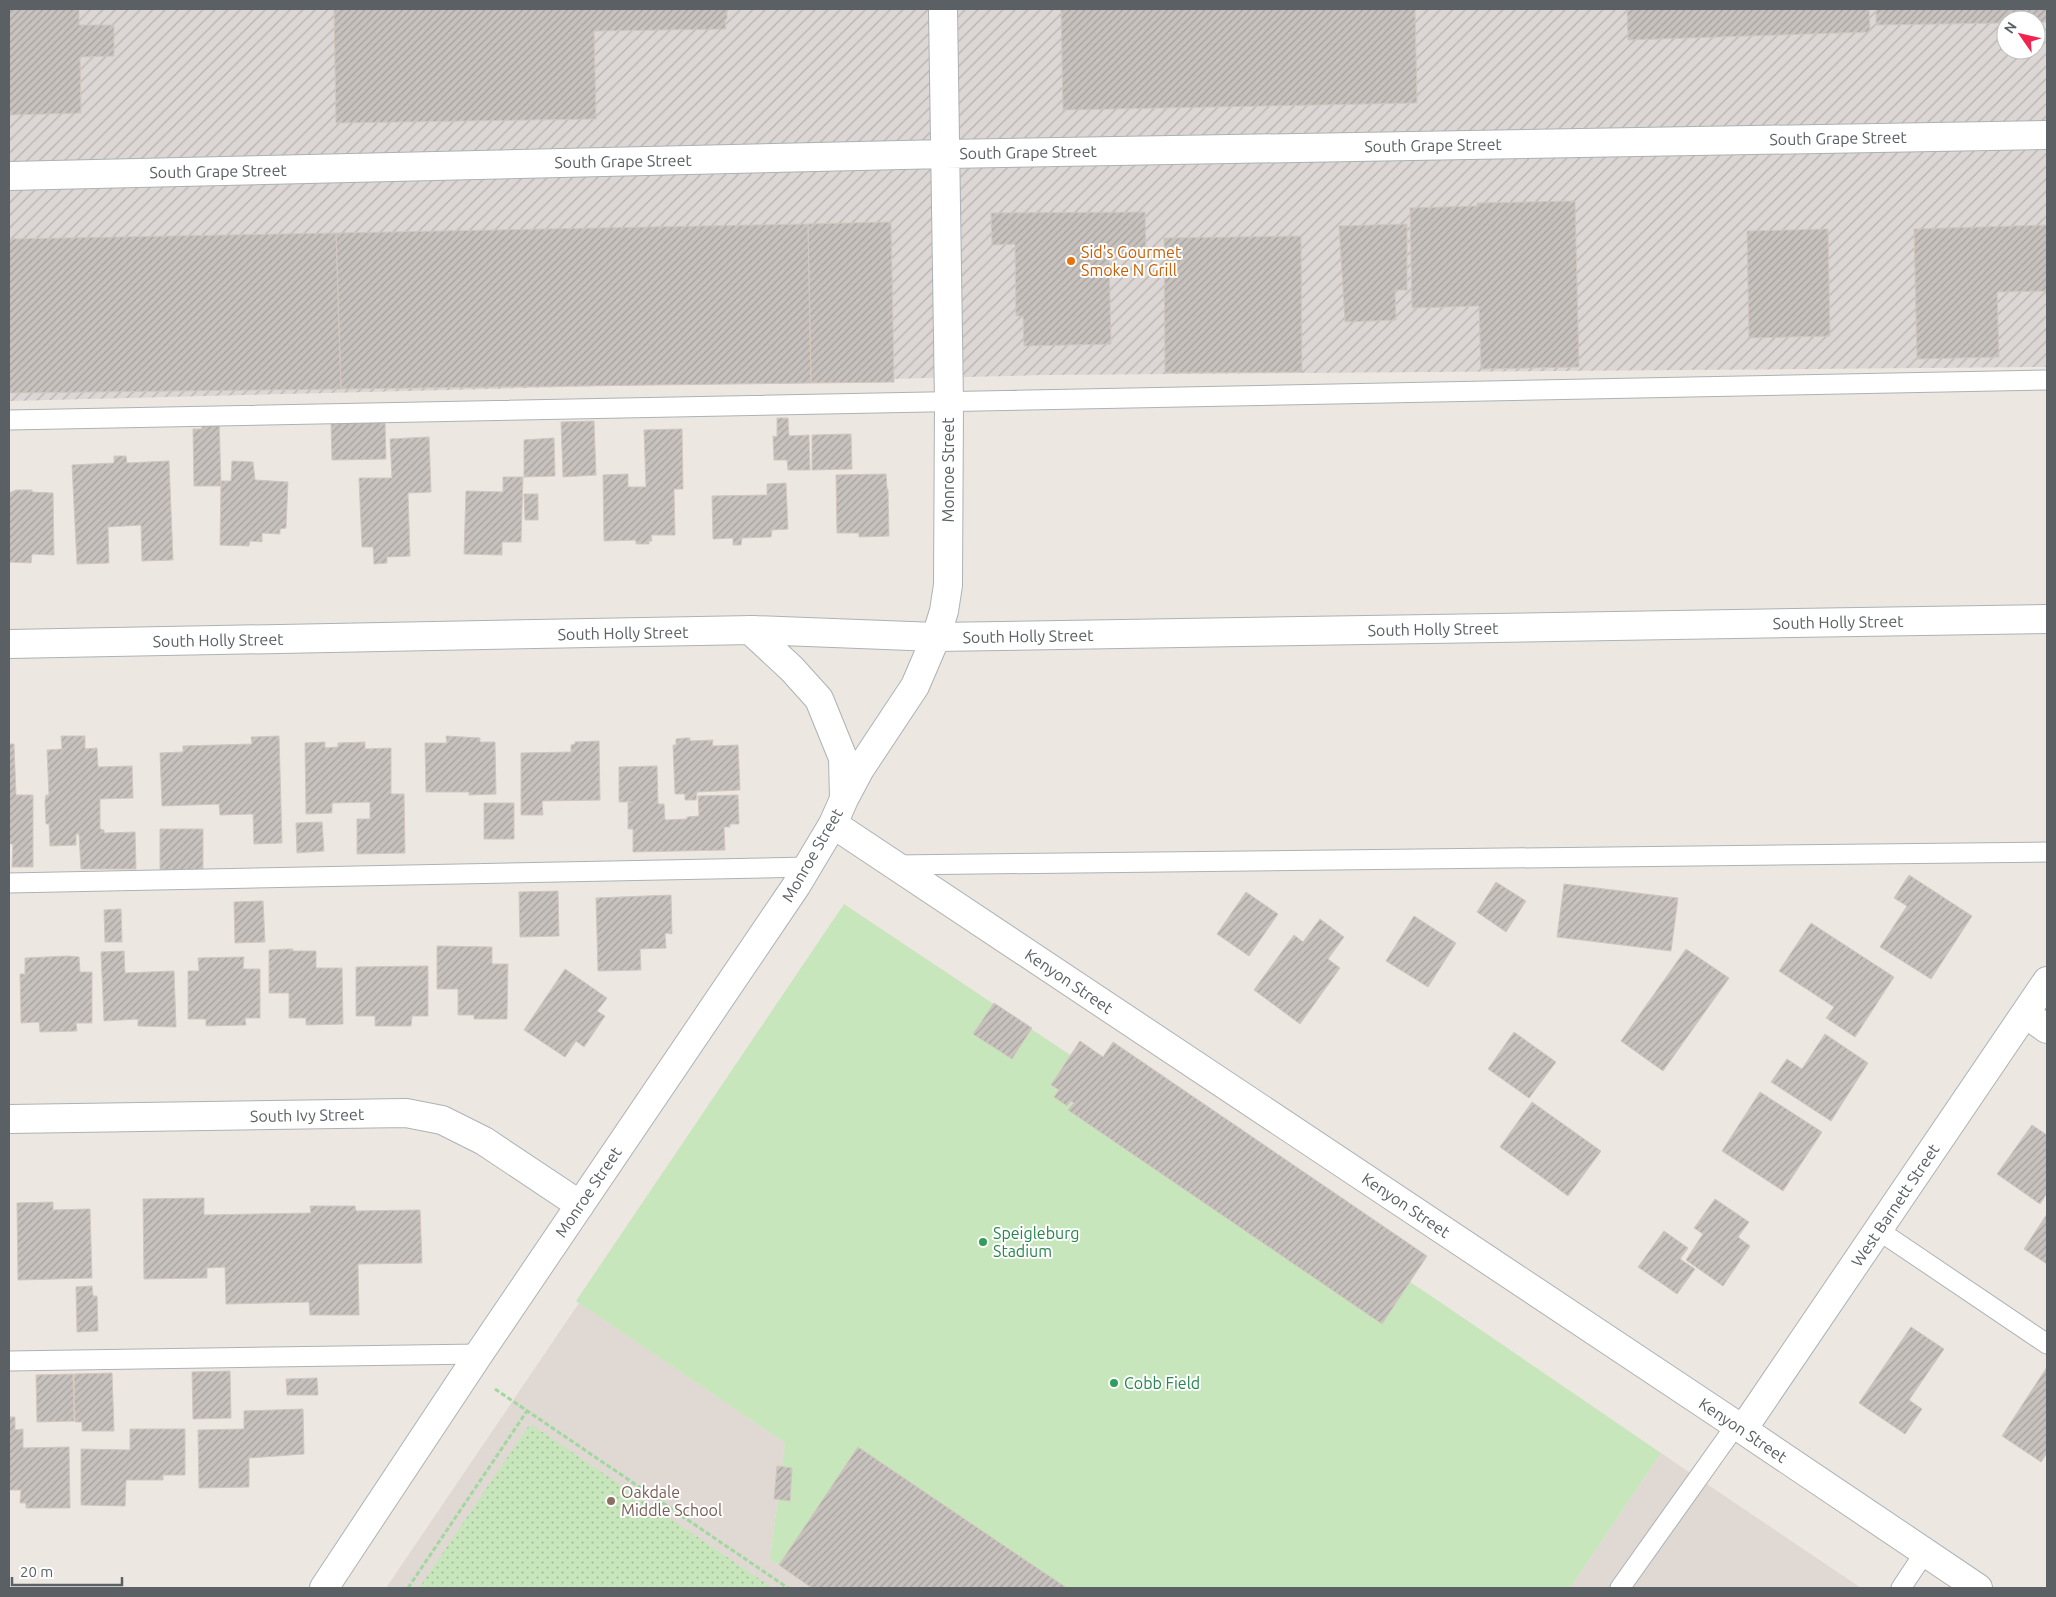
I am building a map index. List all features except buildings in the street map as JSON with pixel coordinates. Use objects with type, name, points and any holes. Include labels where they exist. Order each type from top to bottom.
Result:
[{"type":"street","name":"Monroe Street","points":[[324,1588],[808,867],[833,824],[860,768],[915,686],[936,637],[944,611],[948,585],[949,403],[943,9]]},
{"type":"street","name":"South Grape Street","points":[[9,176],[945,154],[2047,135]]},
{"type":"street","name":"South Holly Street","points":[[9,644],[750,630],[936,637],[2047,619]]},
{"type":"street","points":[[750,630],[792,669],[819,699],[843,758],[844,799]]},
{"type":"street","name":"Kenyon Street","points":[[833,824],[1740,1427],[1924,1552],[1971,1587]]},
{"type":"street","name":"West Barnett Street","points":[[1740,1427],[1878,1230],[2036,1021],[2047,982]]},
{"type":"street","name":"South Ivy Street","points":[[9,1119],[406,1113],[442,1120],[484,1141],[580,1204]]},
{"type":"lane","points":[[9,420],[2047,380]]},
{"type":"lane","points":[[894,864],[2047,852]]},
{"type":"lane","points":[[9,883],[808,867]]},
{"type":"lane","points":[[1878,1230],[2047,1344]]},
{"type":"lane","points":[[9,1361],[474,1362]]},
{"type":"lane","points":[[1620,1588],[1652,1540],[1668,1523],[1740,1427]]},
{"type":"lane","points":[[1901,1588],[1924,1552]]},
{"type":"path","points":[[474,1362],[527,1411],[788,1588]]},
{"type":"path","points":[[408,1588],[527,1411]]},
{"type":"shaded area","points":[[9,9],[2047,9],[2047,367],[1043,375],[9,401]]},
{"type":"shaded area","name":"Oakdale Middle School","points":[[579,1303],[785,1443],[770,1559],[813,1588],[386,1588]]},
{"type":"shaded area","points":[[1661,1453],[1861,1588],[1570,1588]]},
{"type":"green space","name":"Speigleburg Stadium","points":[[844,904],[1440,1302],[1661,1453],[1570,1588],[813,1588],[770,1559],[785,1443],[576,1301]]},
{"type":"green space","points":[[532,1425],[773,1588],[419,1588],[528,1427]]},
{"type":"place","name":"Sid's Gourmet Smoke N Grill","points":[[1071,261]]},
{"type":"place","name":"Speigleburg Stadium","points":[[983,1242]]},
{"type":"place","name":"Cobb Field","points":[[1114,1383]]},
{"type":"place","name":"Oakdale Middle School","points":[[611,1501]]}]
